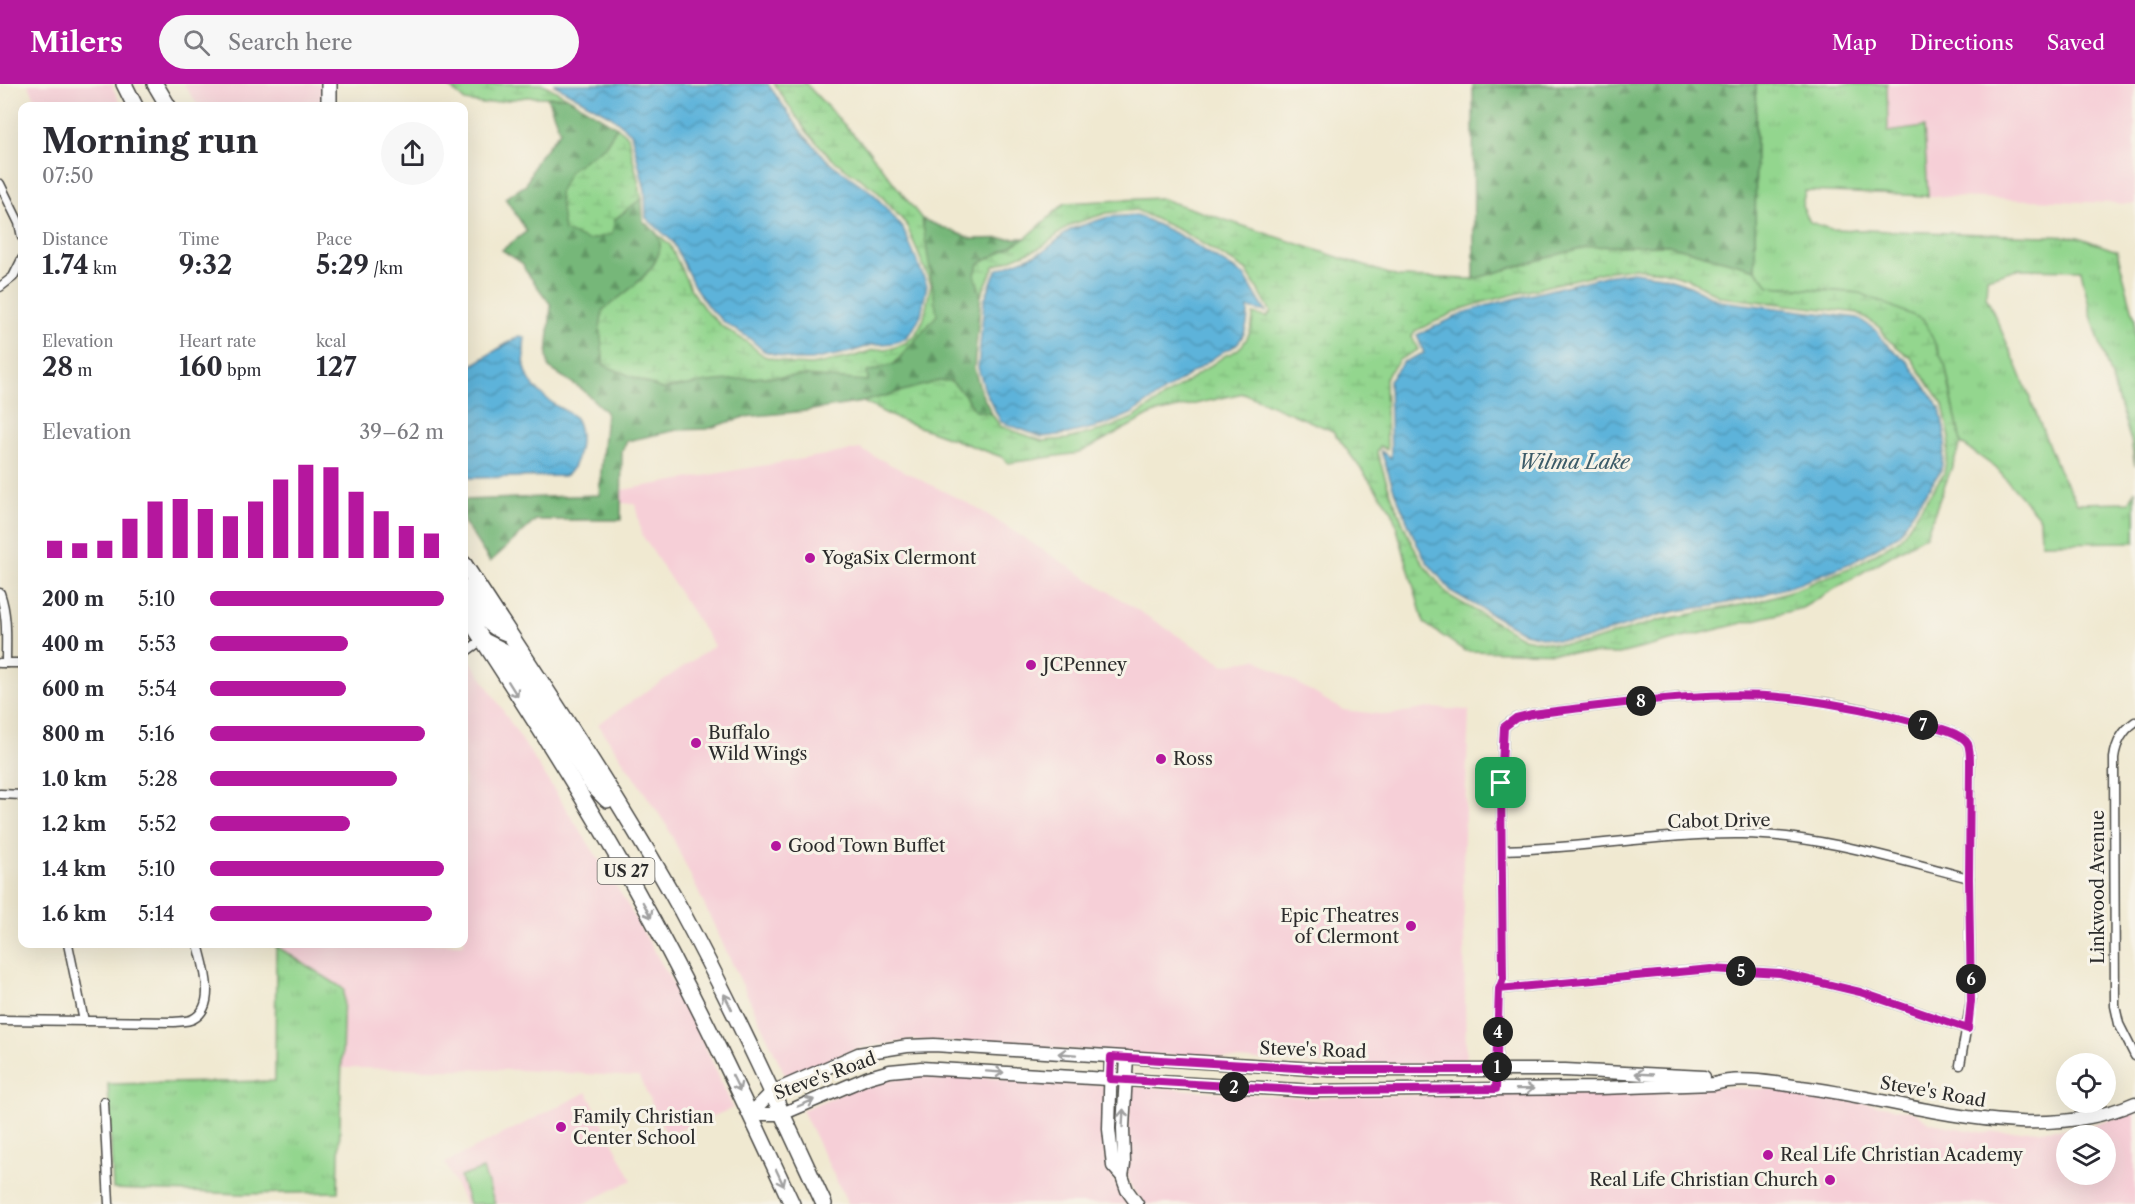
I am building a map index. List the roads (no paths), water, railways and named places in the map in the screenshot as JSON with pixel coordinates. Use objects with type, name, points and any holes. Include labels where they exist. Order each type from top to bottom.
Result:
[{"type":"highway","points":[[124,84],[133,102]]},
{"type":"highway","points":[[155,84],[166,102]]},
{"type":"highway","points":[[329,84],[329,102]]},
{"type":"highway","name":"US 27","points":[[468,570],[633,829],[681,911],[772,1092],[824,1204]]},
{"type":"highway","points":[[468,594],[485,620],[498,631],[509,634]]},
{"type":"highway","name":"US 27","points":[[468,617],[635,888],[699,1007],[792,1204]]},
{"type":"highway","points":[[482,640],[504,651],[512,660],[593,786],[633,829]]},
{"type":"street","points":[[0,184],[18,221]]},
{"type":"street","points":[[0,286],[16,274],[18,269]]},
{"type":"street","points":[[0,593],[7,626],[3,663]]},
{"type":"street","points":[[468,650],[482,640]]},
{"type":"street","points":[[1496,1089],[1499,989],[1503,979],[1501,783],[1504,727],[1516,718],[1532,714],[1663,699],[1737,696],[1798,699],[1879,712],[1962,737],[1969,748],[1971,1001],[1960,1065]]},
{"type":"street","name":"Linkwood Avenue","points":[[2135,722],[2126,729],[2116,746],[2114,794],[2115,1006],[2119,1024],[2135,1056]]},
{"type":"street","points":[[0,794],[18,795]]},
{"type":"street","name":"Cabot Drive","points":[[1502,850],[1692,835],[1743,834],[1797,839],[1851,848],[1969,878]]},
{"type":"street","points":[[70,948],[84,1021]]},
{"type":"street","points":[[0,1020],[174,1022],[192,1020],[205,1004],[207,992],[199,948]]},
{"type":"street","points":[[1499,989],[1711,969],[1780,973],[1860,992],[1968,1029]]},
{"type":"street","name":"Steve's Road","points":[[750,1114],[772,1092],[858,1054],[906,1046],[934,1045],[1329,1070],[1565,1070],[1715,1078],[1723,1081]]},
{"type":"street","points":[[1111,1057],[1110,1146],[1113,1166],[1122,1176],[1127,1190],[1137,1204]]},
{"type":"street","points":[[1122,1176],[1127,1058]]},
{"type":"street","name":"Steve's Road","points":[[750,1114],[782,1114],[869,1077],[910,1069],[932,1068],[1313,1091],[1600,1088],[1759,1081],[1832,1090],[1953,1116],[1986,1120],[2072,1120],[2112,1113],[2135,1103]]},
{"type":"street","points":[[104,1102],[109,1204]]},
{"type":"water","points":[[553,84],[768,84],[804,135],[829,162],[873,193],[903,228],[927,285],[921,315],[912,331],[904,339],[893,343],[872,345],[811,360],[794,360],[764,351],[749,338],[725,323],[708,307],[694,286],[673,242],[646,218],[645,190],[631,133],[611,116]]},
{"type":"water","points":[[1137,215],[1181,236],[1244,275],[1266,312],[1248,308],[1246,328],[1236,345],[1131,414],[1105,425],[1042,437],[1001,422],[985,391],[978,368],[984,301],[996,270],[1044,251],[1071,229],[1108,217]]},
{"type":"water","name":"Wilma Lake","points":[[1633,272],[1662,276],[1684,283],[1720,301],[1858,318],[1878,332],[1884,342],[1908,362],[1940,408],[1946,439],[1941,470],[1898,535],[1853,562],[1798,584],[1755,597],[1659,615],[1586,639],[1555,640],[1524,633],[1452,592],[1427,562],[1417,544],[1394,490],[1381,451],[1391,458],[1389,380],[1403,362],[1424,353],[1417,335],[1464,313],[1605,276]]},
{"type":"water","points":[[519,336],[525,337],[524,360],[533,386],[548,400],[572,415],[577,423],[579,449],[574,466],[569,472],[564,476],[468,477],[468,368]]},
{"type":"place","name":"YogaSix Clermont","points":[[810,558]]},
{"type":"place","name":"JCPenney","points":[[1031,665]]},
{"type":"place","name":"Buffalo Wild Wings","points":[[696,743]]},
{"type":"place","name":"Ross","points":[[1161,759]]},
{"type":"place","name":"Good Town Buffet","points":[[776,846]]},
{"type":"place","name":"Epic Theatres of Clermont","points":[[1411,926]]},
{"type":"place","name":"Family Christian Center School","points":[[561,1127]]},
{"type":"place","name":"Real Life Christian Academy","points":[[1768,1155]]},
{"type":"place","name":"Real Life Christian Church","points":[[1830,1180]]}]
